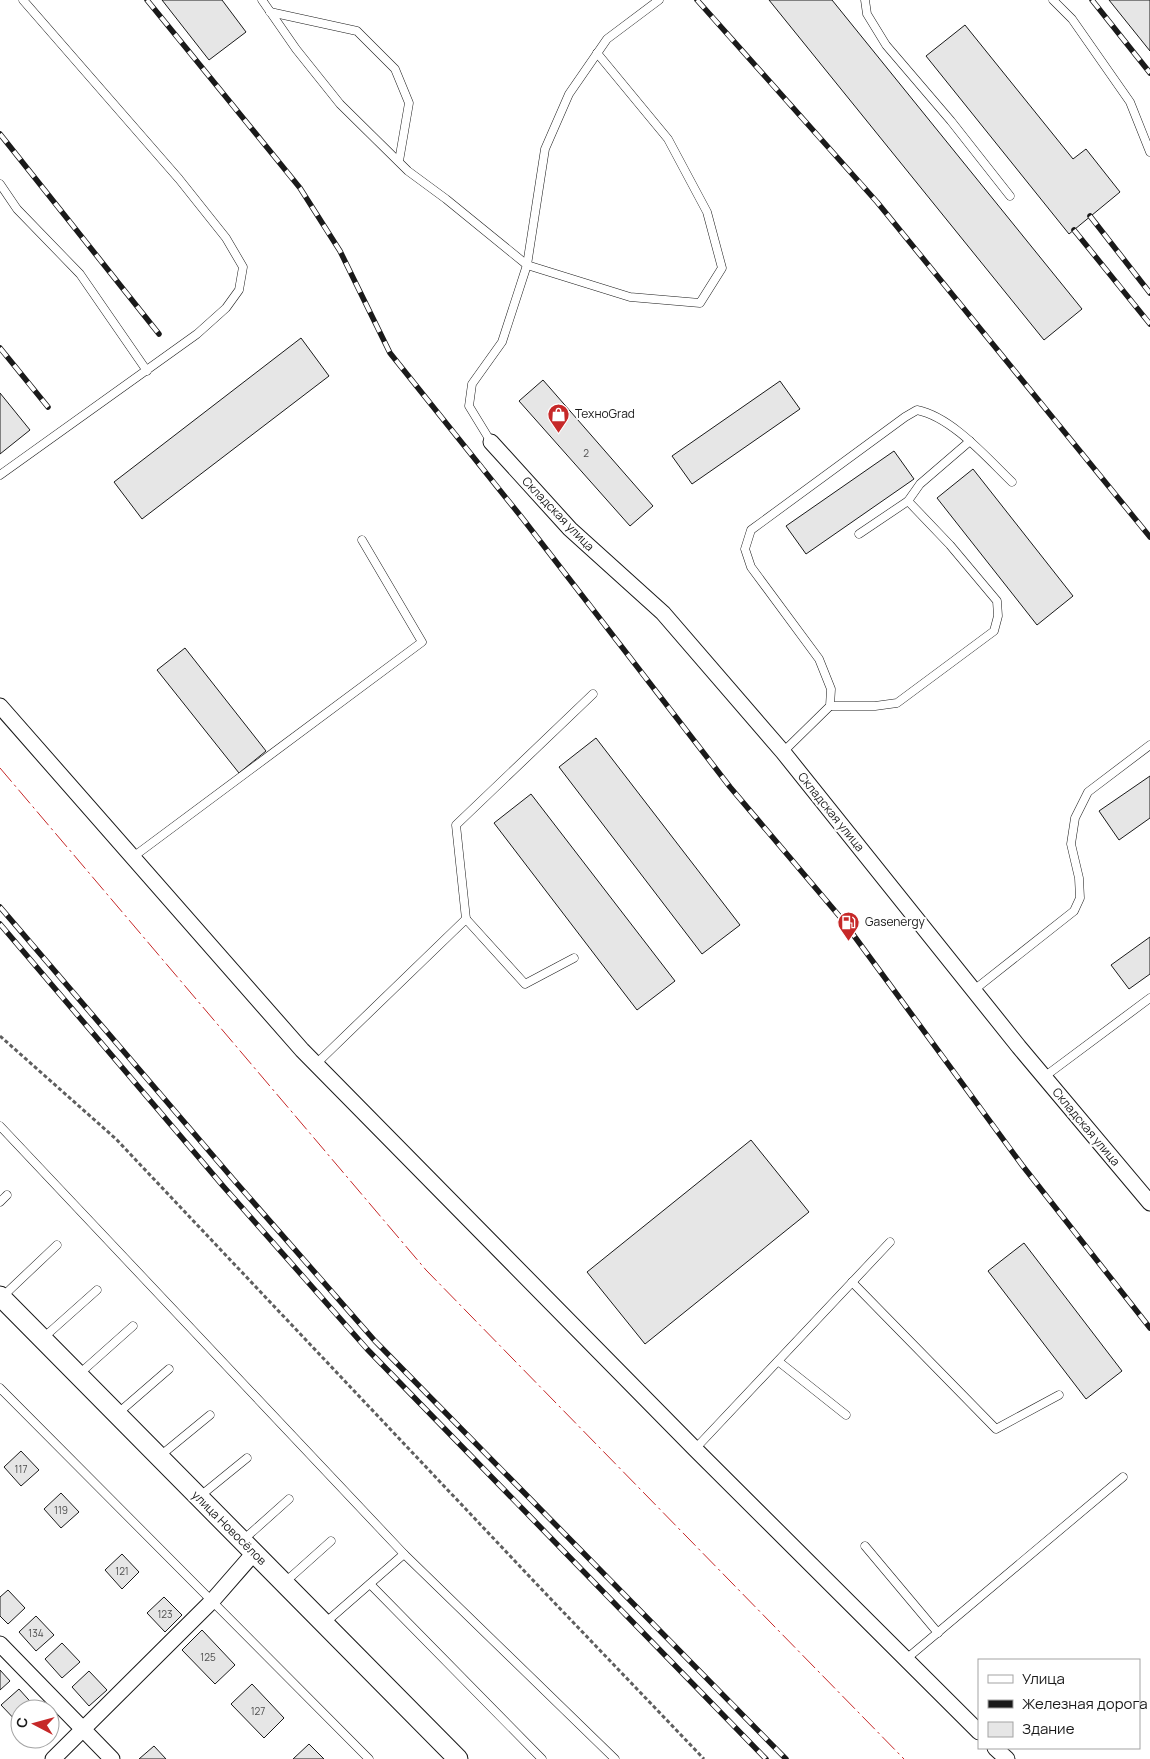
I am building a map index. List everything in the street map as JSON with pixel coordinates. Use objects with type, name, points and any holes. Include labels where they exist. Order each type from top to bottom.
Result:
[{"type":"street","name":"Складская улица","points":[[491,442],[570,530],[663,613],[783,752],[1044,1077],[1150,1203]]},
{"type":"street","points":[[0,706],[316,1064],[695,1449],[978,1731]]},
{"type":"street","name":"улица Новосёлов","points":[[1,1297],[458,1759]]},
{"type":"street","points":[[53,1759],[213,1600],[248,1547]]},
{"type":"street","points":[[0,1644],[112,1759]]},
{"type":"street","points":[[996,1749],[1007,1759]]},
{"type":"lane","points":[[0,475],[196,334],[226,308],[239,290],[243,267],[226,238],[179,179],[23,0]]},
{"type":"lane","points":[[262,0],[296,48],[340,104],[408,171],[446,199],[527,265],[630,297],[700,303],[722,268],[707,212],[668,139],[597,53]]},
{"type":"lane","points":[[491,442],[469,406],[472,384],[502,342],[527,265],[545,148],[569,94],[607,39],[659,0]]},
{"type":"lane","points":[[866,0],[867,14],[886,45],[951,120],[1010,196]]},
{"type":"lane","points":[[1053,0],[1072,19],[1130,102],[1150,152]]},
{"type":"lane","points":[[270,12],[357,31],[395,69],[409,103],[399,161]]},
{"type":"lane","points":[[0,184],[18,209],[80,274],[147,371]]},
{"type":"lane","points":[[783,752],[830,706],[831,689],[819,659],[751,568],[745,549],[751,530],[905,417],[918,410],[931,412],[970,441],[1012,482]]},
{"type":"lane","points":[[859,534],[908,501],[920,484],[970,441]]},
{"type":"lane","points":[[830,706],[874,706],[897,703],[994,631],[998,616],[997,601],[950,545],[908,501]]},
{"type":"lane","points":[[133,857],[422,642],[362,540]]},
{"type":"lane","points":[[574,958],[525,984],[466,919],[456,825],[593,694]]},
{"type":"lane","points":[[974,990],[1074,911],[1080,898],[1079,878],[1072,844],[1075,818],[1088,792],[1150,745]]},
{"type":"lane","points":[[316,1064],[466,919]]},
{"type":"lane","points":[[1044,1077],[1150,998]]},
{"type":"lane","points":[[0,1126],[404,1554],[615,1759]]},
{"type":"lane","points":[[0,1202],[7,1195]]},
{"type":"lane","points":[[695,1449],[890,1242]]},
{"type":"lane","points":[[1,1297],[58,1245]]},
{"type":"lane","points":[[852,1282],[996,1429],[1059,1395]]},
{"type":"lane","points":[[42,1339],[97,1290]]},
{"type":"lane","points":[[78,1375],[133,1326]]},
{"type":"lane","points":[[778,1361],[846,1415]]},
{"type":"lane","points":[[117,1414],[169,1369]]},
{"type":"lane","points":[[0,1388],[213,1600],[369,1759]]},
{"type":"lane","points":[[160,1456],[210,1415]]},
{"type":"lane","points":[[199,1497],[246,1458]]},
{"type":"lane","points":[[905,1660],[1123,1477]]},
{"type":"lane","points":[[248,1547],[289,1499]]},
{"type":"lane","points":[[284,1583],[330,1540]]},
{"type":"lane","points":[[865,1546],[938,1633]]},
{"type":"lane","points":[[324,1624],[404,1554]]},
{"type":"lane","points":[[370,1584],[542,1759]]},
{"type":"path","points":[[0,1036],[116,1139],[704,1759]]},
{"type":"building","points":[[162,0],[222,0],[246,32],[209,60]]},
{"type":"building","points":[[769,0],[832,0],[1082,309],[1044,340]]},
{"type":"building","points":[[1109,0],[1150,0],[1150,51]]},
{"type":"building","points":[[965,25],[1073,159],[1086,149],[1120,192],[1069,234],[926,56]]},
{"type":"building","points":[[301,338],[329,376],[142,519],[114,482]]},
{"type":"building","points":[[543,380],[653,506],[630,526],[519,401]]},
{"type":"building","points":[[780,381],[800,409],[692,484],[672,456]]},
{"type":"building","points":[[0,393],[30,430],[0,454]]},
{"type":"building","points":[[894,451],[914,479],[806,554],[786,526]]},
{"type":"building","points":[[973,469],[1073,596],[1037,625],[937,498]]},
{"type":"building","points":[[185,648],[266,751],[239,773],[157,670]]},
{"type":"building","points":[[596,738],[740,925],[702,954],[559,767]]},
{"type":"building","points":[[1150,776],[1150,818],[1119,840],[1099,811]]},
{"type":"building","points":[[531,794],[675,981],[637,1010],[494,823]]},
{"type":"building","points":[[1150,937],[1150,974],[1129,989],[1111,965]]},
{"type":"building","points":[[751,1140],[809,1212],[645,1344],[587,1272]]},
{"type":"building","points":[[1024,1243],[1122,1371],[1086,1399],[988,1271]]},
{"type":"building","points":[[21,1451],[39,1470],[21,1486],[4,1467]]},
{"type":"building","points":[[61,1493],[79,1512],[61,1528],[44,1509]]},
{"type":"building","points":[[122,1554],[139,1572],[122,1589],[105,1570]]},
{"type":"building","points":[[8,1590],[25,1608],[8,1624],[0,1616],[0,1597]]},
{"type":"building","points":[[164,1597],[182,1615],[165,1632],[147,1613]]},
{"type":"building","points":[[36,1616],[54,1635],[36,1651],[19,1632]]},
{"type":"building","points":[[202,1630],[235,1665],[215,1684],[182,1650]]},
{"type":"building","points":[[62,1643],[80,1662],[62,1678],[45,1659]]},
{"type":"building","points":[[0,1670],[10,1681],[0,1690]]},
{"type":"building","points":[[89,1671],[107,1690],[89,1706],[72,1687]]},
{"type":"building","points":[[252,1684],[284,1718],[264,1738],[231,1704]]},
{"type":"building","points":[[19,1689],[28,1699],[10,1699],[10,1714],[1,1705]]},
{"type":"building","points":[[309,1744],[324,1759],[293,1759]]},
{"type":"building","points":[[154,1746],[166,1759],[139,1759]]},
{"type":"railway","points":[[147,0],[300,188],[340,251],[390,353],[523,519],[730,787],[841,918],[1022,1165],[1150,1328]]},
{"type":"railway","points":[[697,0],[877,202],[1150,537]]},
{"type":"railway","points":[[1092,0],[1150,73]]},
{"type":"railway","points":[[0,134],[159,334]]},
{"type":"railway","points":[[1090,216],[1150,293]]},
{"type":"railway","points":[[1074,230],[1150,324]]},
{"type":"railway","points":[[0,348],[48,407]]},
{"type":"railway","points":[[0,907],[233,1179],[375,1341],[786,1759]]},
{"type":"railway","points":[[0,924],[223,1186],[367,1349],[766,1759]]},
{"type":"power","points":[[0,768],[426,1270],[904,1759]]},
{"type":"place","name":"ТехноGrad","points":[[559,433]]},
{"type":"place","name":"Gasenergy","points":[[849,941]]}]
